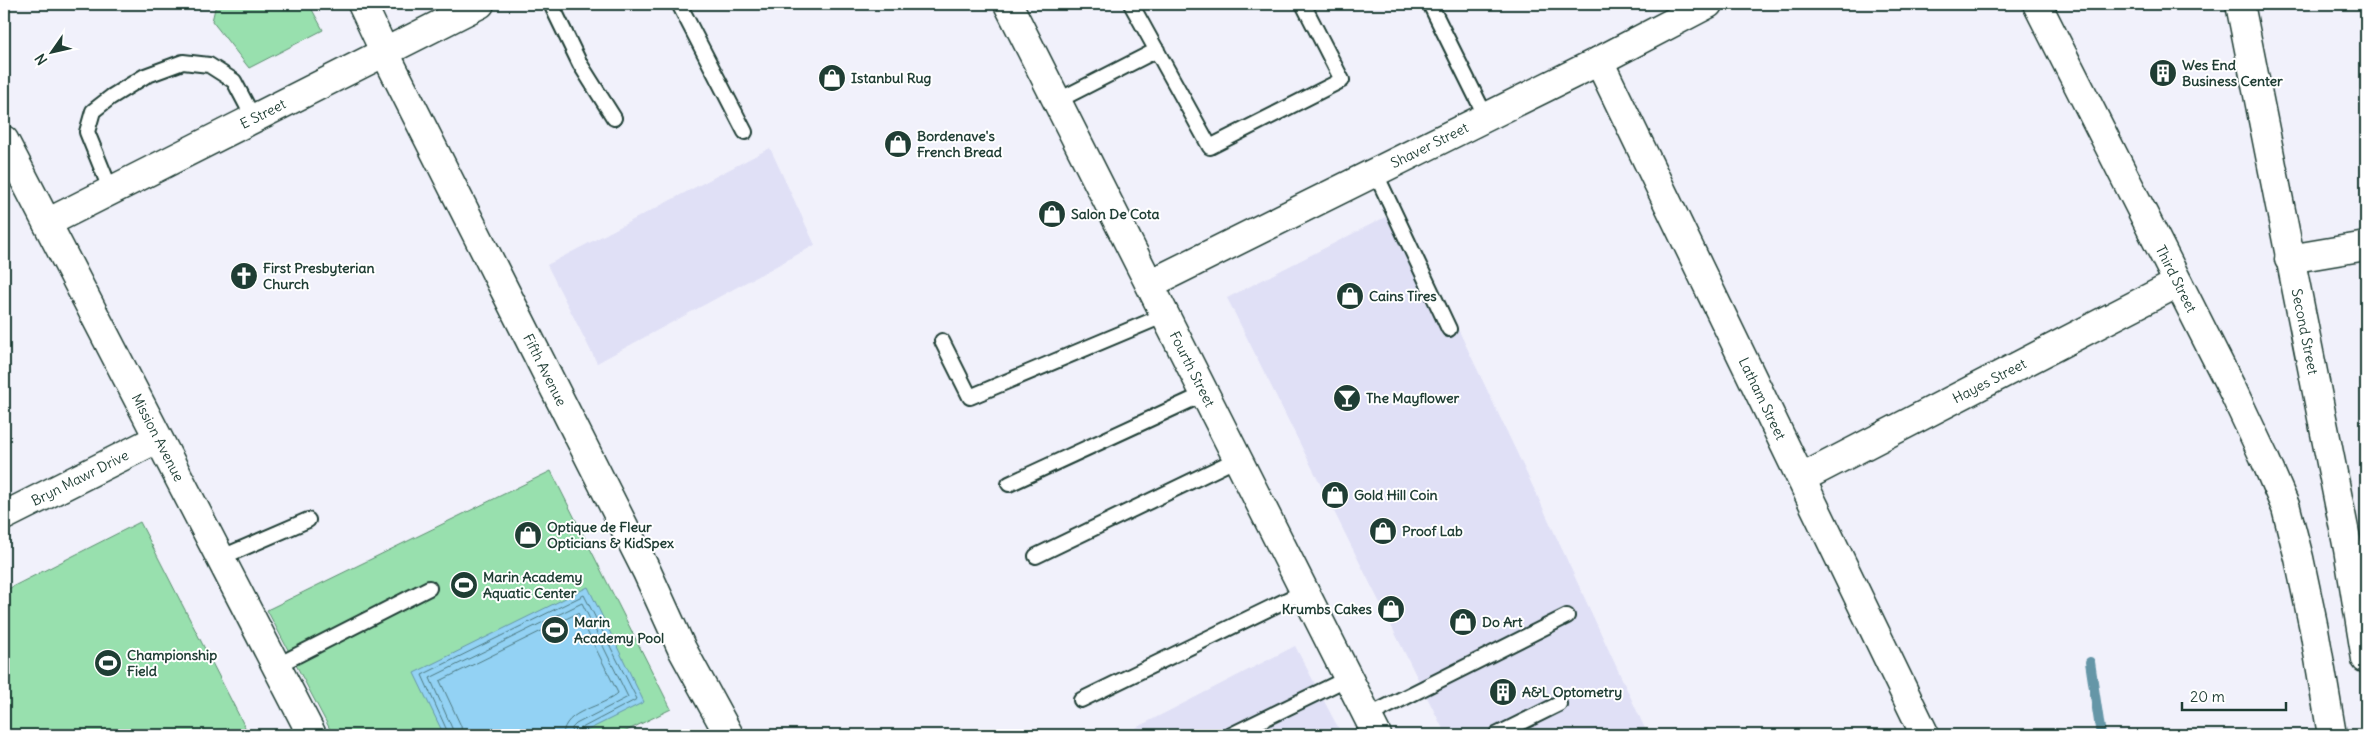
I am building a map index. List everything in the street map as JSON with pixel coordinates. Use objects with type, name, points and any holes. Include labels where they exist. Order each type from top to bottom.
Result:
[{"type":"street","name":"Fifth Avenue","points":[[362,4],[647,572],[682,649],[729,735]]},
{"type":"street","name":"E Street","points":[[47,223],[480,4]]},
{"type":"street","name":"Fourth Street","points":[[1008,4],[1372,726]]},
{"type":"street","name":"Shaver Street","points":[[1150,284],[1599,61],[1708,4]]},
{"type":"street","name":"Third Street","points":[[2037,4],[2264,457],[2286,508],[2299,558],[2332,735]]},
{"type":"street","name":"Second Street","points":[[2240,4],[2289,259],[2361,588],[2366,659]]},
{"type":"street","name":"Latham Street","points":[[1599,61],[1925,735]]},
{"type":"street","name":"Mission Avenue","points":[[4,140],[157,439],[312,735]]},
{"type":"street","points":[[2289,259],[2366,246]]},
{"type":"street","name":"Hayes Street","points":[[1802,478],[2178,283]]},
{"type":"street","name":"Bryn Mawr Drive","points":[[4,516],[157,439]]},
{"type":"lane","points":[[551,4],[580,64],[614,118]]},
{"type":"lane","points":[[679,4],[745,132]]},
{"type":"lane","points":[[1131,4],[1210,147],[1342,80],[1303,4]]},
{"type":"lane","points":[[1430,4],[1486,117]]},
{"type":"lane","points":[[1057,101],[1157,50]]},
{"type":"lane","points":[[112,191],[87,132],[92,112],[111,97],[145,76],[183,62],[209,65],[234,81],[254,119]]},
{"type":"lane","points":[[1375,172],[1449,329]]},
{"type":"lane","points":[[942,341],[970,396],[1165,315]]},
{"type":"lane","points":[[1009,484],[1204,394]]},
{"type":"lane","points":[[1036,556],[1237,459]]},
{"type":"lane","points":[[220,558],[308,520]]},
{"type":"lane","points":[[276,666],[429,588]]},
{"type":"lane","points":[[1081,700],[1305,591]]},
{"type":"lane","points":[[1372,726],[1567,616]]},
{"type":"lane","points":[[1231,735],[1348,678]]},
{"type":"lane","points":[[1496,735],[1559,704]]},
{"type":"shaded area","points":[[770,148],[815,245],[597,363],[547,265]]},
{"type":"shaded area","points":[[1401,209],[1648,735],[1446,735],[1227,298]]},
{"type":"shaded area","points":[[1295,646],[1342,735],[1122,735]]},
{"type":"green space","points":[[216,4],[309,4],[323,30],[249,68],[212,21]]},
{"type":"green space","name":"Marin Academy Aquatic Center","points":[[551,471],[671,709],[618,735],[333,735],[267,610]]},
{"type":"green space","name":"Championship Field","points":[[140,522],[249,735],[4,735],[4,591]]},
{"type":"water","name":"Marin Academy Pool","points":[[588,587],[644,702],[578,735],[444,735],[414,673]]},
{"type":"waterway","points":[[2090,662],[2101,735]]},
{"type":"place","name":"Wes End Business Center","points":[[2163,73]]},
{"type":"place","name":"Istanbul Rug","points":[[832,78]]},
{"type":"place","name":"Bordenave's French Bread","points":[[898,144]]},
{"type":"place","name":"Salon De Cota","points":[[1052,214]]},
{"type":"place","name":"First Presbyterian Church","points":[[244,276]]},
{"type":"place","name":"Cains Tires","points":[[1350,296]]},
{"type":"place","name":"The Mayflower","points":[[1347,398]]},
{"type":"place","name":"Gold Hill Coin","points":[[1335,495]]},
{"type":"place","name":"Proof Lab","points":[[1383,531]]},
{"type":"place","name":"Optique de Fleur Opticians & KidSpex","points":[[528,535]]},
{"type":"place","name":"Marin Academy Aquatic Center","points":[[464,585]]},
{"type":"place","name":"Krumbs Cakes","points":[[1391,609]]},
{"type":"place","name":"Do Art","points":[[1463,622]]},
{"type":"place","name":"Marin Academy Pool","points":[[555,630]]},
{"type":"place","name":"Championship Field","points":[[108,663]]},
{"type":"place","name":"A&L Optometry","points":[[1503,692]]}]
